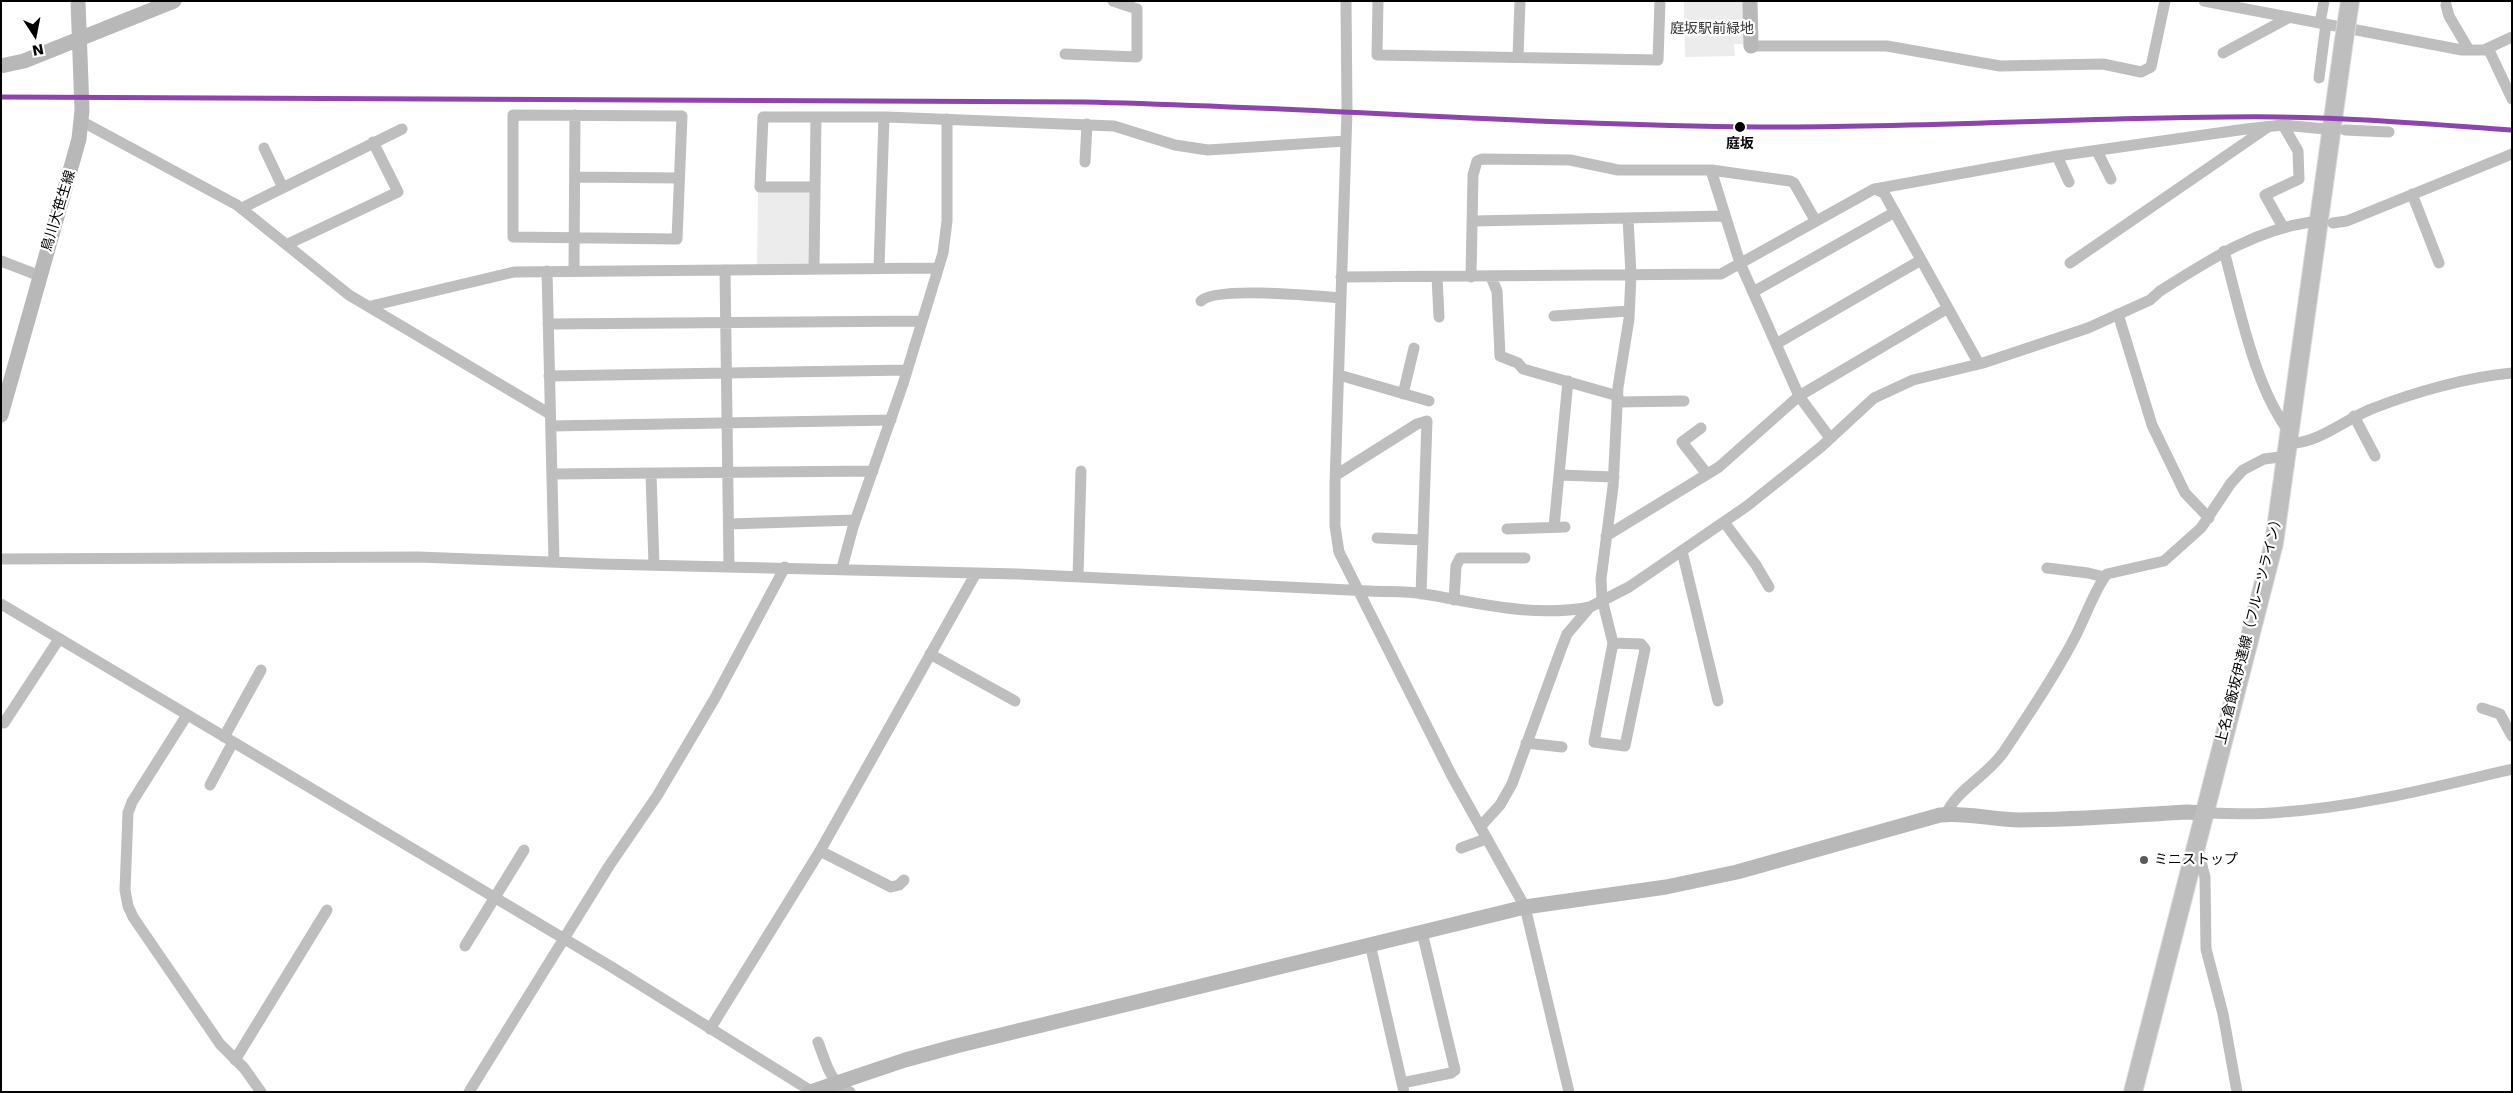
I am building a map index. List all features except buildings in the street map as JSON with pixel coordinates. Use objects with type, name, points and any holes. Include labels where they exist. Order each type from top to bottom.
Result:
[{"type":"main road","name":"上名倉飯坂伊達線（フルーツライン）","points":[[2133,1092],[2274,543],[2334,128],[2335,102],[2350,1]]},
{"type":"street","name":"鳥川大笹生線","points":[[1,415],[74,161],[81,121],[78,1]]},
{"type":"street","points":[[1,66],[24,61],[174,1]]},
{"type":"street","points":[[1065,54],[1137,57],[1137,9],[1113,1]]},
{"type":"street","points":[[1346,1],[1345,141],[1335,526],[1339,552],[1486,839],[1525,907],[1569,1092]]},
{"type":"street","points":[[1378,1],[1377,55],[1658,60],[1660,1]]},
{"type":"street","points":[[1518,57],[1520,1]]},
{"type":"street","points":[[1750,1],[1751,46],[1887,46],[2000,66],[2102,64],[2141,72],[2151,67],[2165,1]]},
{"type":"street","points":[[2204,1],[2470,50],[2488,48],[2512,37]]},
{"type":"street","points":[[2319,78],[2324,1]]},
{"type":"street","points":[[2446,5],[2449,16],[2470,50]]},
{"type":"street","points":[[2223,53],[2290,18]]},
{"type":"street","points":[[2488,48],[2512,100]]},
{"type":"street","points":[[513,115],[576,115],[682,116],[677,239],[513,237],[513,115]]},
{"type":"street","points":[[574,271],[576,115]]},
{"type":"street","points":[[815,187],[760,187],[763,117],[884,117],[1114,126],[1175,145],[1208,150],[1345,141]]},
{"type":"street","points":[[814,269],[816,117]]},
{"type":"street","points":[[879,268],[884,117]]},
{"type":"street","points":[[842,568],[855,520],[891,420],[943,253],[947,221],[947,119]]},
{"type":"street","points":[[81,121],[242,208],[349,295],[371,306],[550,414]]},
{"type":"street","points":[[1085,162],[1087,124]]},
{"type":"street","points":[[1342,277],[1721,274],[1815,220],[1874,189],[2057,156],[2270,126],[2283,125],[2389,132]]},
{"type":"street","points":[[2283,125],[2298,151],[2299,179],[2266,195],[2283,227]]},
{"type":"street","points":[[2070,263],[2270,126]]},
{"type":"street","points":[[242,208],[402,129]]},
{"type":"street","points":[[288,244],[398,192],[373,142]]},
{"type":"street","points":[[264,148],[283,188]]},
{"type":"street","points":[[2097,151],[2111,179]]},
{"type":"street","points":[[2333,223],[2343,222],[2512,154]]},
{"type":"street","points":[[2057,156],[2069,182]]},
{"type":"street","points":[[1471,277],[1473,171],[1477,161],[1482,159],[1570,160],[1618,170],[1711,170],[1794,183],[1815,220]]},
{"type":"street","points":[[1711,170],[1740,263],[1799,396],[1830,438]]},
{"type":"street","points":[[575,177],[679,178]]},
{"type":"street","points":[[1874,189],[1884,193],[1979,364]]},
{"type":"street","points":[[2412,194],[2439,263]]},
{"type":"street","points":[[1753,292],[1894,212]]},
{"type":"street","points":[[1472,221],[1725,216]]},
{"type":"street","points":[[1613,643],[1641,644],[1645,648],[1625,746],[1594,742],[1613,643],[1602,599],[1601,579],[1614,477],[1618,399],[1629,311],[1631,275],[1628,218]]},
{"type":"street","points":[[1480,827],[1506,794],[1567,634],[1590,607],[1602,599],[1629,587],[1766,492],[1882,394],[1913,380],[1979,364],[2088,328],[2150,300],[2224,251],[2283,227],[2311,222]]},
{"type":"street","points":[[2224,251],[2249,345],[2289,444]]},
{"type":"street","points":[[1776,344],[1921,260]]},
{"type":"street","points":[[1,261],[40,276]]},
{"type":"street","points":[[371,306],[502,273],[938,268]]},
{"type":"street","points":[[725,270],[729,566]]},
{"type":"street","points":[[547,271],[554,562]]},
{"type":"street","points":[[1437,277],[1439,317]]},
{"type":"street","points":[[1491,277],[1497,291],[1500,356],[1518,363],[1523,368],[1568,380],[1618,399],[1684,400]]},
{"type":"street","points":[[1201,301],[1210,296],[1231,292],[1341,298]]},
{"type":"street","points":[[1606,536],[1707,474],[1738,452],[1799,396],[1948,308]]},
{"type":"street","points":[[1554,316],[1629,311]]},
{"type":"street","points":[[2118,314],[2152,425],[2185,493],[2209,518]]},
{"type":"street","points":[[548,324],[922,321]]},
{"type":"street","points":[[1403,394],[1414,348]]},
{"type":"street","points":[[549,376],[907,370]]},
{"type":"street","points":[[1946,814],[1952,801],[1991,769],[2004,752],[2060,664],[2104,577],[2120,570],[2164,561],[2209,518],[2231,483],[2249,465],[2264,459],[2289,444],[2303,442],[2328,432],[2354,416],[2432,390],[2512,373]]},
{"type":"street","points":[[1339,375],[1429,401]]},
{"type":"street","points":[[1507,528],[1560,527],[1559,475],[1568,380]]},
{"type":"street","points":[[2354,416],[2376,456]]},
{"type":"street","points":[[551,426],[891,420]]},
{"type":"street","points":[[1336,475],[1416,424],[1427,421],[1421,594]]},
{"type":"street","points":[[1701,428],[1682,442],[1707,474]]},
{"type":"street","points":[[552,474],[873,472]]},
{"type":"street","points":[[1078,576],[1081,472]]},
{"type":"street","points":[[651,474],[654,565]]},
{"type":"street","points":[[1559,475],[1614,477]]},
{"type":"street","points":[[729,524],[855,520]]},
{"type":"street","points":[[1724,522],[1756,565],[1769,587]]},
{"type":"street","points":[[1376,538],[1422,540]]},
{"type":"street","points":[[1682,551],[1718,701]]},
{"type":"street","points":[[1,560],[418,557],[654,565],[842,568],[1078,576],[1358,590],[1421,594],[1536,612],[1560,612],[1590,607]]},
{"type":"street","points":[[1454,600],[1456,566],[1460,558],[1525,558]]},
{"type":"street","points":[[469,1092],[609,866],[657,796],[715,698],[785,567]]},
{"type":"street","points":[[2047,568],[2088,572],[2104,577]]},
{"type":"street","points":[[710,1029],[820,851],[976,573]]},
{"type":"street","points":[[1,604],[564,938],[811,1092],[905,1060],[956,1046],[1370,944],[1525,907],[1666,887],[1737,872],[1946,814],[1965,814],[2009,820],[2049,820],[2188,812],[2270,814],[2377,800],[2512,769]]},
{"type":"street","points":[[4,724],[59,639]]},
{"type":"street","points":[[930,654],[1015,701]]},
{"type":"street","points":[[210,784],[261,670]]},
{"type":"street","points":[[2482,708],[2500,714],[2512,736]]},
{"type":"street","points":[[187,715],[130,807],[127,825],[126,901],[133,916],[215,1036],[261,1092]]},
{"type":"street","points":[[1526,743],[1562,747]]},
{"type":"street","points":[[1461,848],[1486,839]]},
{"type":"street","points":[[465,946],[524,850]]},
{"type":"street","points":[[820,851],[892,887],[899,885],[904,880]]},
{"type":"street","points":[[2193,854],[2201,862],[2205,877],[2206,948],[2223,1014],[2237,1092]]},
{"type":"street","points":[[236,1060],[327,910]]},
{"type":"street","points":[[1370,944],[1403,1087],[1451,1073],[1455,1070],[1422,932]]},
{"type":"street","points":[[818,1042],[836,1084],[850,1092]]},
{"type":"green space","name":"庭坂駅前緑地","points":[[1684,1],[1747,1],[1748,44],[1734,44],[1735,56],[1685,57]]},
{"type":"green space","points":[[758,190],[812,190],[811,266],[757,267]]},
{"type":"transit line","points":[[1,97],[1084,102],[1168,104],[1505,120],[1758,127],[1875,126],[2108,119],[2297,117],[2512,130]]},
{"type":"place","name":"庭坂","points":[[1740,127]]},
{"type":"place","name":"ミニストップ","points":[[2144,860]]}]
